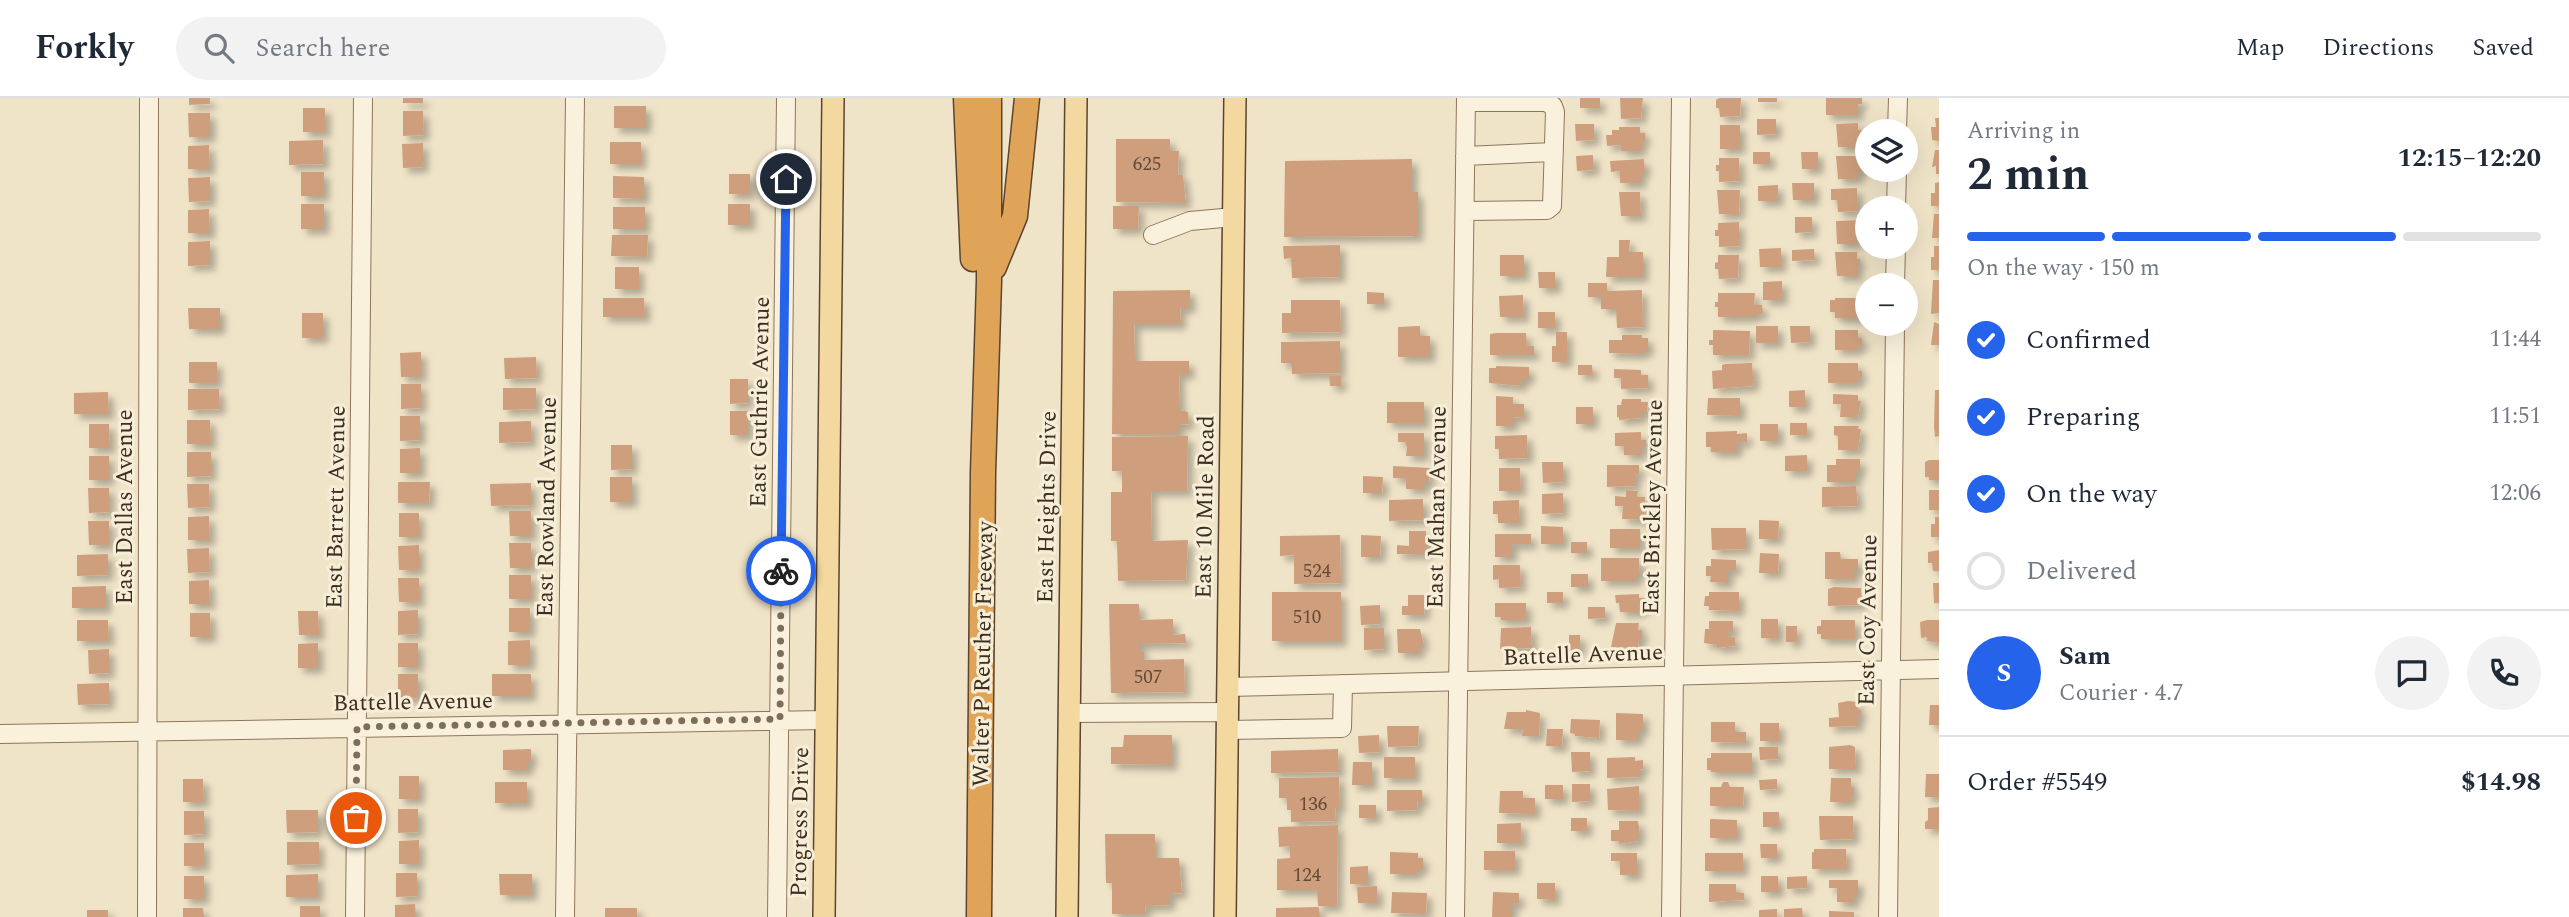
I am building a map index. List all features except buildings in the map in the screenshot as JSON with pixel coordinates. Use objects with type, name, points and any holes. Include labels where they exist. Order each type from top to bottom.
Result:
[{"type":"highway","points":[[966,98],[984,473]]},
{"type":"highway","name":"Walter P Reuther Freeway","points":[[979,917],[989,281],[989,98]]},
{"type":"highway","points":[[989,281],[1015,216],[1027,98]]},
{"type":"main road","name":"Progress Drive","points":[[824,917],[833,98]]},
{"type":"main road","name":"East Heights Drive","points":[[1067,917],[1076,98]]},
{"type":"main road","name":"East 10 Mile Road","points":[[1225,917],[1235,98]]},
{"type":"street","name":"East Dallas Avenue","points":[[148,917],[149,98]]},
{"type":"street","name":"East Barrett Avenue","points":[[355,917],[363,98]]},
{"type":"street","name":"East Rowland Avenue","points":[[565,917],[575,98]]},
{"type":"street","name":"East Guthrie Avenue","points":[[777,917],[786,98]]},
{"type":"street","name":"East Brickley Avenue","points":[[1671,917],[1681,98]]},
{"type":"street","points":[[1897,119],[1898,98]]},
{"type":"street","points":[[1465,211],[1547,210],[1552,206],[1555,112],[1546,102],[1466,100]]},
{"type":"street","name":"East Mahan Avenue","points":[[1455,917],[1466,100]]},
{"type":"street","points":[[1465,156],[1554,152]]},
{"type":"street","points":[[1153,235],[1190,221],[1234,217]]},
{"type":"street","name":"East Coy Avenue","points":[[1888,917],[1895,336]]},
{"type":"street","name":"Battelle Avenue","points":[[1228,687],[1939,669]]},
{"type":"street","points":[[1069,713],[1342,728],[1343,684]]},
{"type":"street","name":"Battelle Avenue","points":[[0,734],[827,720]]},
{"type":"way so far","points":[[356,818],[357,727],[780,719],[781,571]]},
{"type":"route","points":[[781,571],[786,179]]}]
